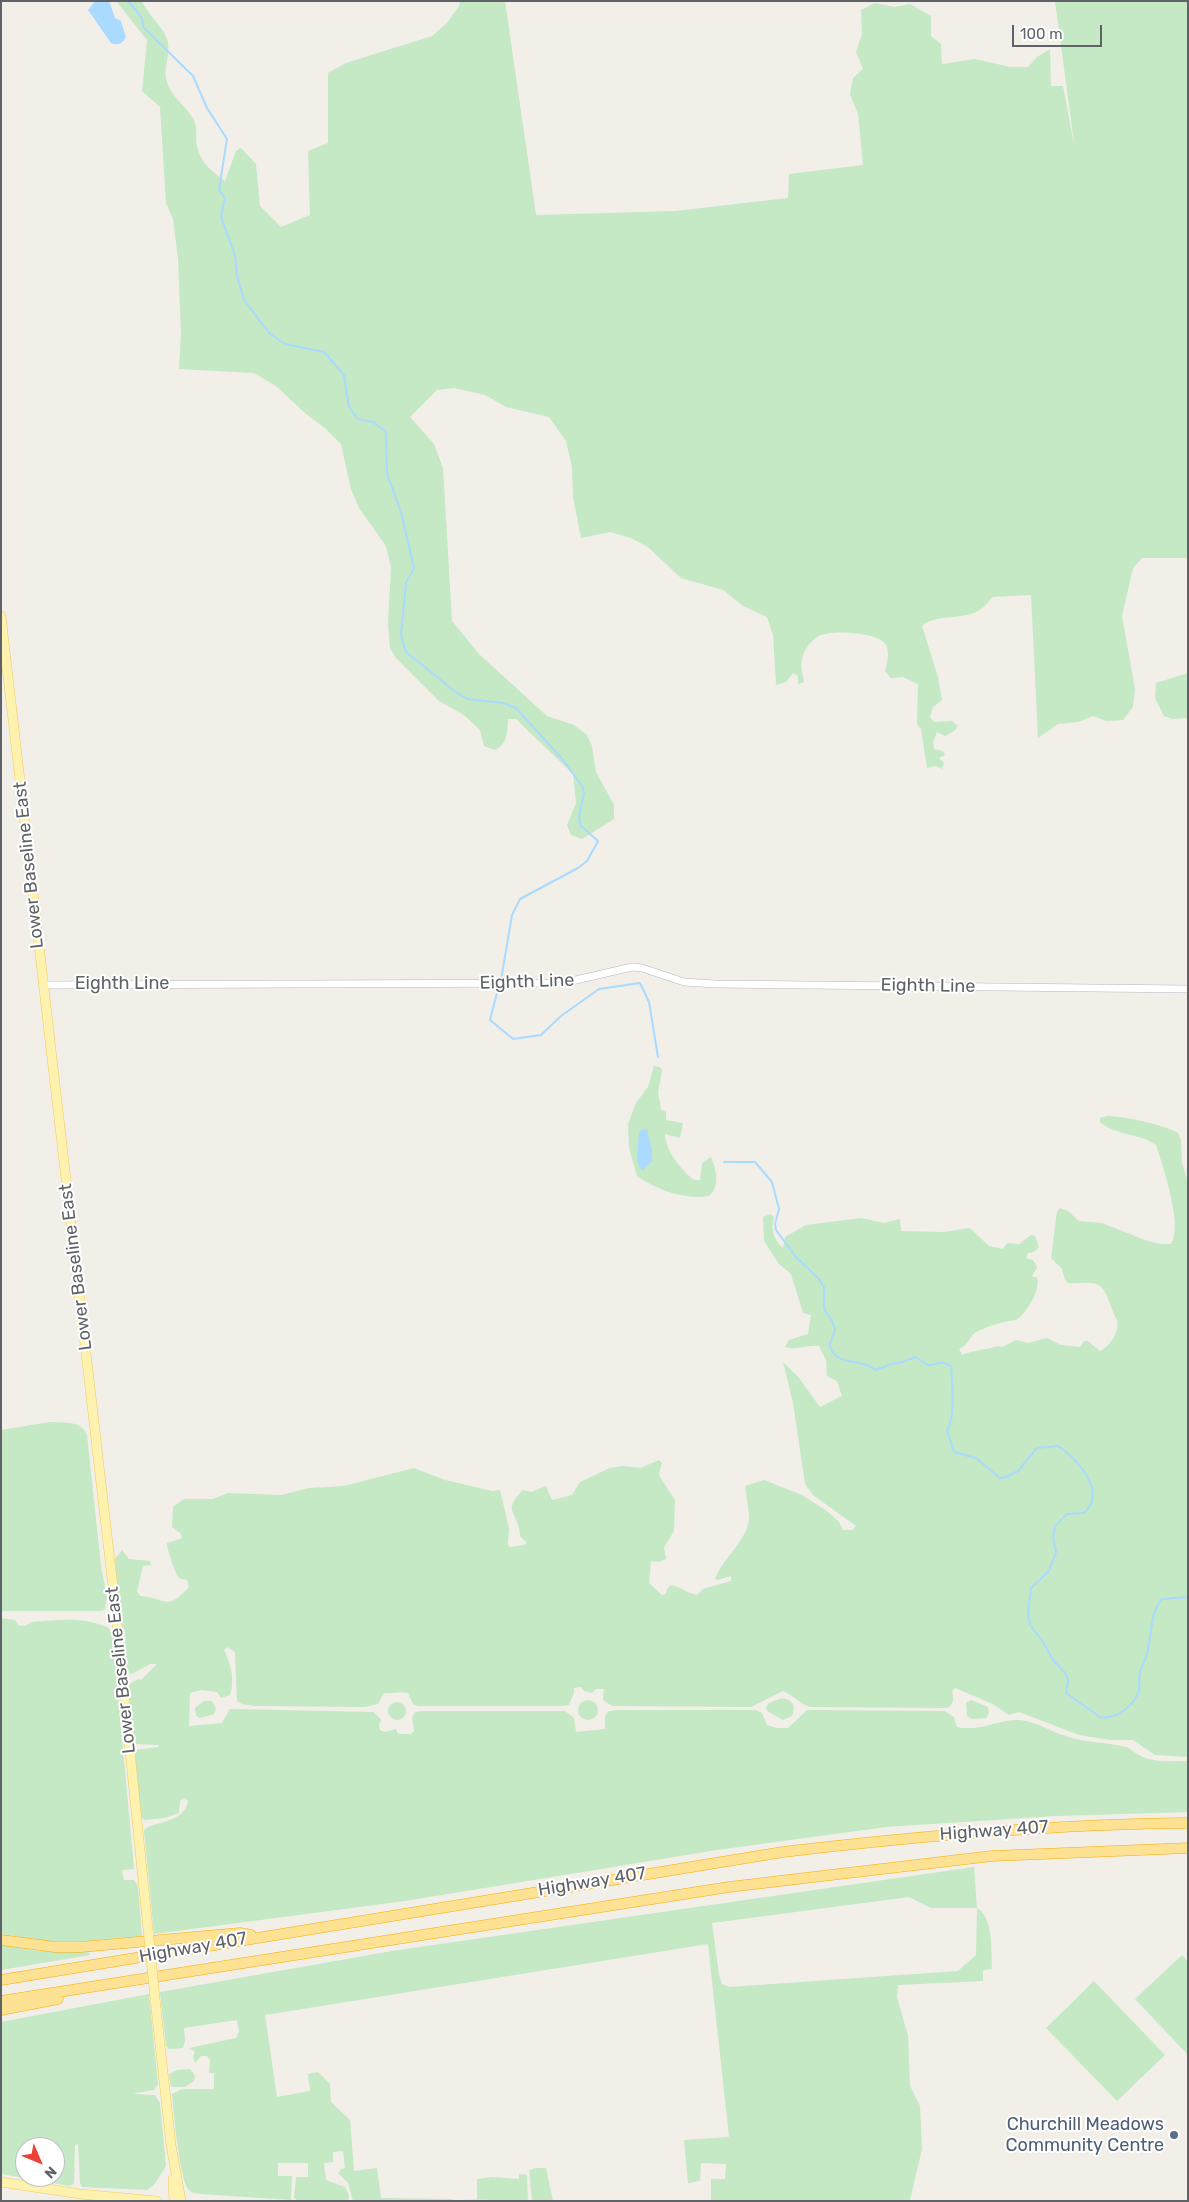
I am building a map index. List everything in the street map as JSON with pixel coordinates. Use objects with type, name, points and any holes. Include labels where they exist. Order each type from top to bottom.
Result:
[{"type":"highway","name":"Highway 407","points":[[1,1980],[692,1866],[832,1846],[1009,1829],[1188,1823]]},
{"type":"highway","name":"Highway 407","points":[[1,2001],[729,1887],[857,1870],[992,1856],[1188,1848]]},
{"type":"highway","points":[[1,1940],[46,1946],[81,1947],[240,1933],[262,1936]]},
{"type":"highway","points":[[1,2010],[166,1976]]},
{"type":"main road","name":"Lower Baseline East","points":[[1,616],[116,1613],[174,2166]]},
{"type":"main road","points":[[174,2166],[174,2201]]},
{"type":"main road","points":[[174,2166],[178,2176],[181,2201]]},
{"type":"main road","points":[[1,2182],[80,2194],[157,2201]]},
{"type":"street","name":"Eighth Line","points":[[43,984],[504,985],[578,982],[632,968],[642,968],[684,982],[715,984],[1188,989]]},
{"type":"green space","points":[[116,1],[142,1],[164,32],[168,43],[166,78],[174,95],[194,120],[197,146],[204,162],[225,181],[236,151],[241,148],[256,164],[260,206],[281,227],[310,215],[308,151],[328,143],[328,73],[346,63],[432,36],[447,23],[459,6],[460,1],[505,1],[536,215],[675,211],[788,198],[789,174],[863,165],[858,114],[850,94],[853,78],[863,69],[856,52],[862,34],[861,10],[875,3],[894,7],[910,4],[931,16],[931,36],[941,44],[942,64],[975,59],[1010,67],[1028,67],[1037,57],[1050,49],[1051,86],[1063,86],[1075,150],[1055,1],[1188,1],[1188,558],[1142,558],[1133,568],[1122,616],[1135,689],[1133,707],[1123,720],[1106,721],[1093,716],[1078,722],[1058,724],[1038,738],[1031,595],[993,597],[974,613],[935,620],[922,626],[938,677],[942,700],[933,707],[930,717],[934,722],[952,721],[958,726],[954,731],[945,736],[937,732],[933,742],[934,749],[943,751],[945,755],[939,758],[944,763],[942,769],[936,766],[927,768],[921,729],[917,724],[918,684],[903,677],[891,678],[885,671],[888,652],[886,645],[882,641],[874,637],[854,633],[832,633],[817,637],[808,646],[803,656],[801,665],[804,682],[798,684],[798,676],[793,673],[786,682],[776,685],[773,635],[767,617],[743,606],[723,590],[681,578],[648,547],[631,538],[610,532],[581,538],[573,497],[572,467],[566,441],[549,417],[506,407],[485,395],[454,388],[437,390],[410,417],[434,444],[443,468],[452,621],[479,654],[547,716],[574,725],[587,735],[592,746],[596,772],[614,805],[614,819],[582,839],[571,835],[567,825],[576,803],[573,774],[516,719],[508,719],[505,741],[499,747],[495,750],[484,746],[480,730],[464,715],[439,701],[396,658],[390,648],[388,623],[391,567],[386,546],[359,508],[351,489],[341,444],[276,386],[254,373],[179,369],[181,333],[178,259],[173,219],[166,203],[160,107],[142,91],[147,40]]},
{"type":"green space","points":[[1188,673],[1188,718],[1172,719],[1164,716],[1155,698],[1156,683]]},
{"type":"green space","points":[[654,1066],[660,1067],[662,1070],[658,1093],[661,1109],[666,1112],[666,1120],[683,1123],[680,1138],[665,1134],[668,1147],[679,1165],[694,1180],[700,1180],[702,1163],[711,1157],[716,1172],[716,1182],[713,1192],[709,1196],[690,1197],[672,1193],[653,1186],[637,1176],[629,1148],[628,1124],[636,1103],[648,1087]]},
{"type":"green space","points":[[1107,1116],[1144,1122],[1178,1133],[1181,1140],[1182,1163],[1188,1182],[1188,1757],[1155,1755],[1133,1740],[1110,1740],[1079,1735],[1019,1712],[1009,1715],[993,1704],[955,1688],[952,1691],[953,1698],[948,1708],[810,1707],[783,1691],[751,1707],[612,1706],[603,1700],[604,1689],[596,1689],[592,1693],[584,1691],[581,1687],[574,1688],[569,1705],[560,1706],[418,1706],[413,1704],[408,1693],[402,1692],[384,1693],[378,1704],[365,1707],[254,1706],[237,1701],[235,1652],[227,1647],[224,1650],[229,1661],[232,1678],[230,1695],[221,1698],[217,1692],[201,1690],[190,1693],[189,1726],[222,1723],[230,1709],[373,1712],[381,1719],[380,1730],[385,1732],[396,1729],[398,1734],[411,1734],[414,1731],[412,1718],[415,1712],[422,1711],[565,1711],[574,1718],[576,1732],[605,1729],[605,1716],[609,1711],[616,1710],[756,1710],[762,1713],[767,1725],[777,1728],[788,1728],[807,1710],[945,1711],[954,1717],[957,1727],[975,1728],[1009,1721],[1026,1721],[1076,1739],[1128,1748],[1144,1758],[1163,1761],[1188,1761],[1188,1812],[1056,1816],[886,1827],[717,1850],[405,1901],[154,1934],[144,1830],[178,1816],[183,1812],[188,1801],[185,1798],[180,1801],[179,1813],[165,1818],[144,1820],[141,1817],[134,1750],[159,1747],[158,1745],[133,1744],[128,1690],[130,1684],[138,1679],[141,1680],[157,1664],[150,1664],[132,1674],[128,1673],[124,1631],[115,1597],[115,1559],[122,1550],[129,1559],[150,1561],[151,1565],[143,1566],[137,1591],[140,1596],[166,1602],[171,1601],[189,1587],[187,1580],[178,1576],[167,1545],[167,1543],[182,1538],[181,1534],[172,1527],[173,1507],[184,1499],[213,1499],[228,1493],[281,1495],[309,1488],[344,1486],[414,1468],[445,1480],[492,1491],[500,1490],[509,1528],[508,1544],[510,1547],[524,1545],[527,1543],[520,1536],[512,1508],[516,1497],[523,1490],[531,1492],[546,1486],[552,1500],[572,1495],[580,1482],[610,1468],[622,1466],[641,1468],[659,1460],[662,1463],[659,1473],[660,1477],[675,1500],[674,1531],[664,1547],[666,1559],[658,1562],[651,1561],[649,1583],[662,1595],[666,1594],[667,1589],[671,1585],[697,1595],[703,1589],[731,1581],[731,1576],[718,1580],[715,1579],[748,1526],[749,1514],[745,1486],[764,1480],[802,1495],[827,1511],[839,1522],[843,1530],[852,1530],[856,1526],[813,1495],[805,1484],[793,1403],[783,1362],[799,1378],[820,1407],[842,1396],[837,1381],[827,1376],[826,1360],[819,1346],[785,1347],[789,1340],[808,1334],[811,1315],[803,1313],[791,1274],[779,1264],[764,1241],[763,1217],[770,1214],[774,1217],[774,1234],[783,1248],[785,1237],[806,1225],[861,1218],[884,1223],[900,1219],[901,1231],[944,1232],[970,1228],[989,1246],[1003,1249],[1007,1243],[1019,1244],[1031,1235],[1035,1236],[1039,1247],[1034,1252],[1028,1253],[1026,1258],[1033,1260],[1037,1267],[1032,1277],[1037,1277],[1038,1282],[1029,1307],[1016,1320],[996,1324],[976,1332],[959,1349],[962,1355],[998,1346],[1002,1347],[1016,1340],[1028,1343],[1047,1338],[1061,1345],[1080,1347],[1084,1341],[1088,1341],[1100,1351],[1107,1346],[1116,1334],[1117,1320],[1102,1287],[1092,1283],[1068,1283],[1065,1280],[1062,1269],[1051,1258],[1057,1211],[1060,1208],[1068,1211],[1079,1221],[1102,1223],[1160,1244],[1171,1244],[1175,1224],[1171,1196],[1156,1145],[1143,1138],[1106,1127],[1100,1122],[1100,1118]]},
{"type":"green space","points":[[50,1422],[76,1425],[81,1427],[87,1435],[101,1566],[107,1597],[105,1609],[102,1611],[1,1611],[1,1430]]},
{"type":"green space","points":[[1,1618],[15,1620],[18,1625],[25,1626],[32,1622],[80,1620],[109,1628],[113,1639],[134,1869],[122,1870],[124,1880],[134,1880],[138,1886],[142,1936],[87,1941],[48,1941],[1,1934]]},
{"type":"green space","points":[[782,1698],[789,1700],[793,1704],[794,1709],[792,1716],[783,1720],[767,1711],[766,1707],[769,1703]]},
{"type":"green space","points":[[588,1700],[595,1703],[598,1710],[595,1717],[588,1720],[581,1717],[578,1710],[581,1703]]},
{"type":"green space","points":[[971,1700],[988,1707],[989,1713],[986,1718],[972,1719],[967,1716],[966,1703]]},
{"type":"green space","points":[[204,1701],[212,1701],[216,1708],[214,1714],[200,1718],[196,1716],[195,1708]]},
{"type":"green space","points":[[393,1702],[401,1702],[406,1707],[404,1718],[393,1720],[388,1715],[388,1707]]},
{"type":"green space","points":[[974,1867],[977,1908],[986,1919],[991,1936],[992,1969],[983,1970],[983,1981],[898,1985],[897,1997],[908,2036],[910,2086],[920,2106],[922,2149],[910,2200],[711,2201],[711,2179],[725,2179],[726,2164],[701,2163],[700,2181],[688,2183],[684,2140],[729,2137],[708,1944],[265,2015],[277,2097],[310,2091],[308,2074],[318,2072],[330,2084],[331,2102],[350,2120],[354,2171],[377,2168],[381,2198],[452,2199],[451,2201],[353,2201],[348,2183],[338,2173],[341,2169],[345,2168],[343,2151],[333,2152],[333,2162],[324,2163],[326,2180],[345,2187],[349,2195],[348,2201],[297,2200],[294,2198],[296,2177],[308,2177],[308,2163],[278,2163],[278,2176],[292,2176],[291,2200],[200,2194],[190,2191],[186,2184],[180,2160],[172,2094],[182,2089],[214,2089],[214,2073],[209,2073],[210,2060],[207,2056],[201,2056],[195,2063],[193,2057],[195,2052],[189,2048],[236,2038],[239,2032],[237,2020],[184,2028],[185,2041],[183,2048],[169,2049],[166,2046],[160,1992],[392,1951]],"holes":[[[909,1897],[931,1908],[977,1908],[976,1955],[958,1971],[729,1987],[722,1984],[719,1975],[712,1923]]]},
{"type":"green space","points":[[1,1945],[39,1951],[88,1952],[90,1955],[1,1970]]},
{"type":"green space","points":[[1182,1955],[1188,1961],[1188,2055],[1135,1999]]},
{"type":"green space","points":[[1094,1981],[1165,2055],[1117,2101],[1046,2028]]},
{"type":"green space","points":[[149,1994],[158,2084],[154,2090],[135,2094],[155,2095],[160,2103],[166,2166],[154,2185],[147,2190],[82,2187],[80,2183],[78,2144],[75,2145],[74,2183],[70,2186],[65,2185],[65,2137],[15,2137],[15,2176],[1,2174],[1,2022]]},
{"type":"green space","points":[[190,2069],[195,2076],[194,2081],[185,2087],[171,2087],[169,2074],[177,2070]]},
{"type":"green space","points":[[546,2168],[553,2201],[532,2200],[529,2170]]},
{"type":"green space","points":[[519,2174],[527,2175],[528,2201],[458,2199],[477,2199],[477,2179],[492,2177],[519,2179]]},
{"type":"water","points":[[95,1],[109,1],[115,18],[121,21],[126,37],[122,42],[118,44],[111,43],[88,10]]},
{"type":"water","points":[[647,1129],[652,1161],[643,1170],[640,1168],[637,1160],[639,1131]]},
{"type":"waterway","points":[[128,1],[142,18],[143,27],[193,76],[207,108],[227,139],[219,190],[225,198],[221,216],[235,256],[237,276],[244,300],[269,333],[285,344],[324,352],[344,375],[349,407],[358,419],[373,422],[386,432],[387,474],[401,512],[414,568],[406,583],[401,635],[406,652],[457,693],[468,699],[503,703],[516,708],[563,760],[582,786],[584,793],[579,816],[580,825],[598,841],[587,861],[578,868],[520,899],[512,915],[501,980]]},
{"type":"waterway","points":[[499,985],[490,1020],[513,1039],[541,1035],[561,1016],[599,989],[640,983],[649,1002],[658,1057]]},
{"type":"waterway","points":[[724,1162],[755,1162],[772,1182],[779,1209],[775,1224],[776,1230],[796,1257],[819,1279],[824,1287],[824,1309],[835,1330],[830,1344],[836,1356],[870,1366],[875,1370],[915,1357],[928,1365],[946,1363],[951,1367],[953,1400],[952,1417],[947,1430],[954,1452],[976,1458],[1000,1478],[1018,1471],[1037,1448],[1058,1446],[1081,1467],[1087,1476],[1093,1495],[1091,1504],[1084,1513],[1067,1514],[1055,1526],[1053,1538],[1056,1552],[1049,1571],[1031,1588],[1028,1613],[1030,1625],[1043,1642],[1053,1660],[1066,1674],[1068,1681],[1066,1693],[1100,1717],[1112,1716],[1123,1711],[1133,1702],[1139,1691],[1139,1674],[1147,1653],[1158,1604],[1162,1599],[1188,1597]]},
{"type":"place","name":"Churchill Meadows Community Centre","points":[[1174,2135]]}]
